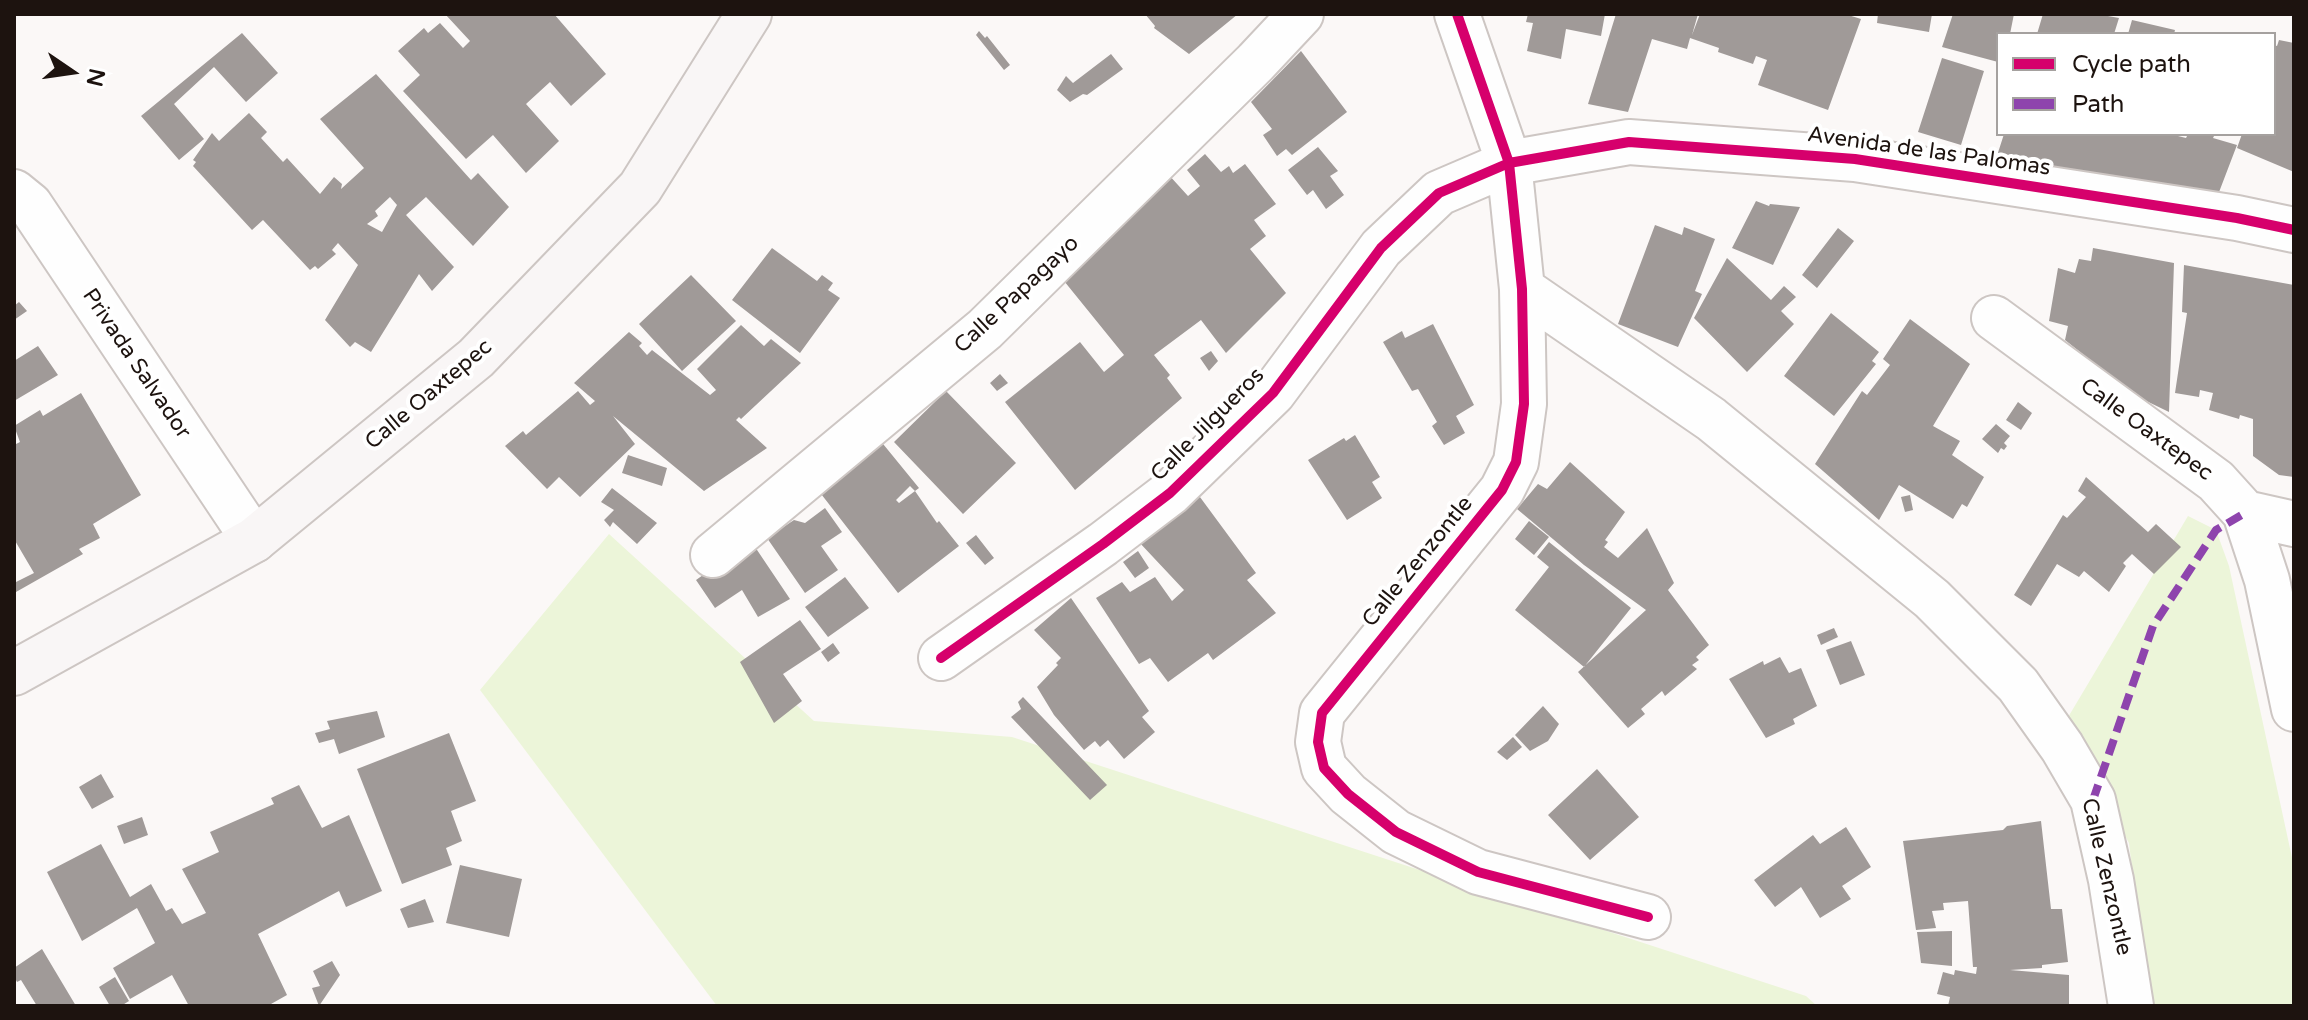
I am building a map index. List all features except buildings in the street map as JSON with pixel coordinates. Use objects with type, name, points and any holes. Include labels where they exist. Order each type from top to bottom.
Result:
[{"type":"main road","name":"Calle Oaxtepec","points":[[14,673],[254,540],[476,358],[640,188],[749,14]]},
{"type":"street","name":"Calle Papagayo","points":[[713,555],[985,329],[1301,14]]},
{"type":"street","name":"Calle Zenzontle","points":[[1457,14],[1509,163],[1522,289],[1524,404],[1516,462],[1502,490],[1322,713],[1318,742],[1324,768],[1348,794],[1396,832],[1478,872],[1648,917]]},
{"type":"street","name":"Avenida de las Palomas","points":[[1509,163],[1629,142],[1855,159],[2237,218],[2294,230]]},
{"type":"street","name":"Calle Jilgueros","points":[[941,658],[1170,493],[1273,393],[1381,248],[1439,193],[1509,163]]},
{"type":"street","name":"Privada Salvador","points":[[14,192],[30,205],[254,540]]},
{"type":"street","name":"Calle Zenzontle","points":[[1522,289],[1711,419],[1932,599],[2018,685],[2062,747],[2093,800],[2111,880],[2131,1006]]},
{"type":"street","name":"Calle Oaxtepec","points":[[1994,318],[2216,481],[2245,513],[2267,580],[2294,709]]},
{"type":"street","points":[[2245,513],[2294,524]]},
{"type":"green space","points":[[2188,516],[2216,530],[2229,566],[2294,867],[2294,1006],[2148,1006],[2129,843],[2064,724]]},
{"type":"green space","points":[[609,534],[814,721],[1012,737],[1806,996],[1817,1006],[717,1006],[480,690]]},
{"type":"marked path","points":[[2093,800],[2153,626],[2216,530],[2245,513]]},
{"type":"cycle path","points":[[1457,14],[1509,163],[1522,289],[1524,404],[1516,462],[1502,490],[1322,713],[1318,742],[1324,768],[1348,794],[1396,832],[1478,872],[1648,917]]},
{"type":"cycle path","points":[[941,658],[1170,493],[1273,393],[1381,248],[1439,193],[1509,163],[1629,142],[1855,159],[2237,218],[2294,230]]}]
